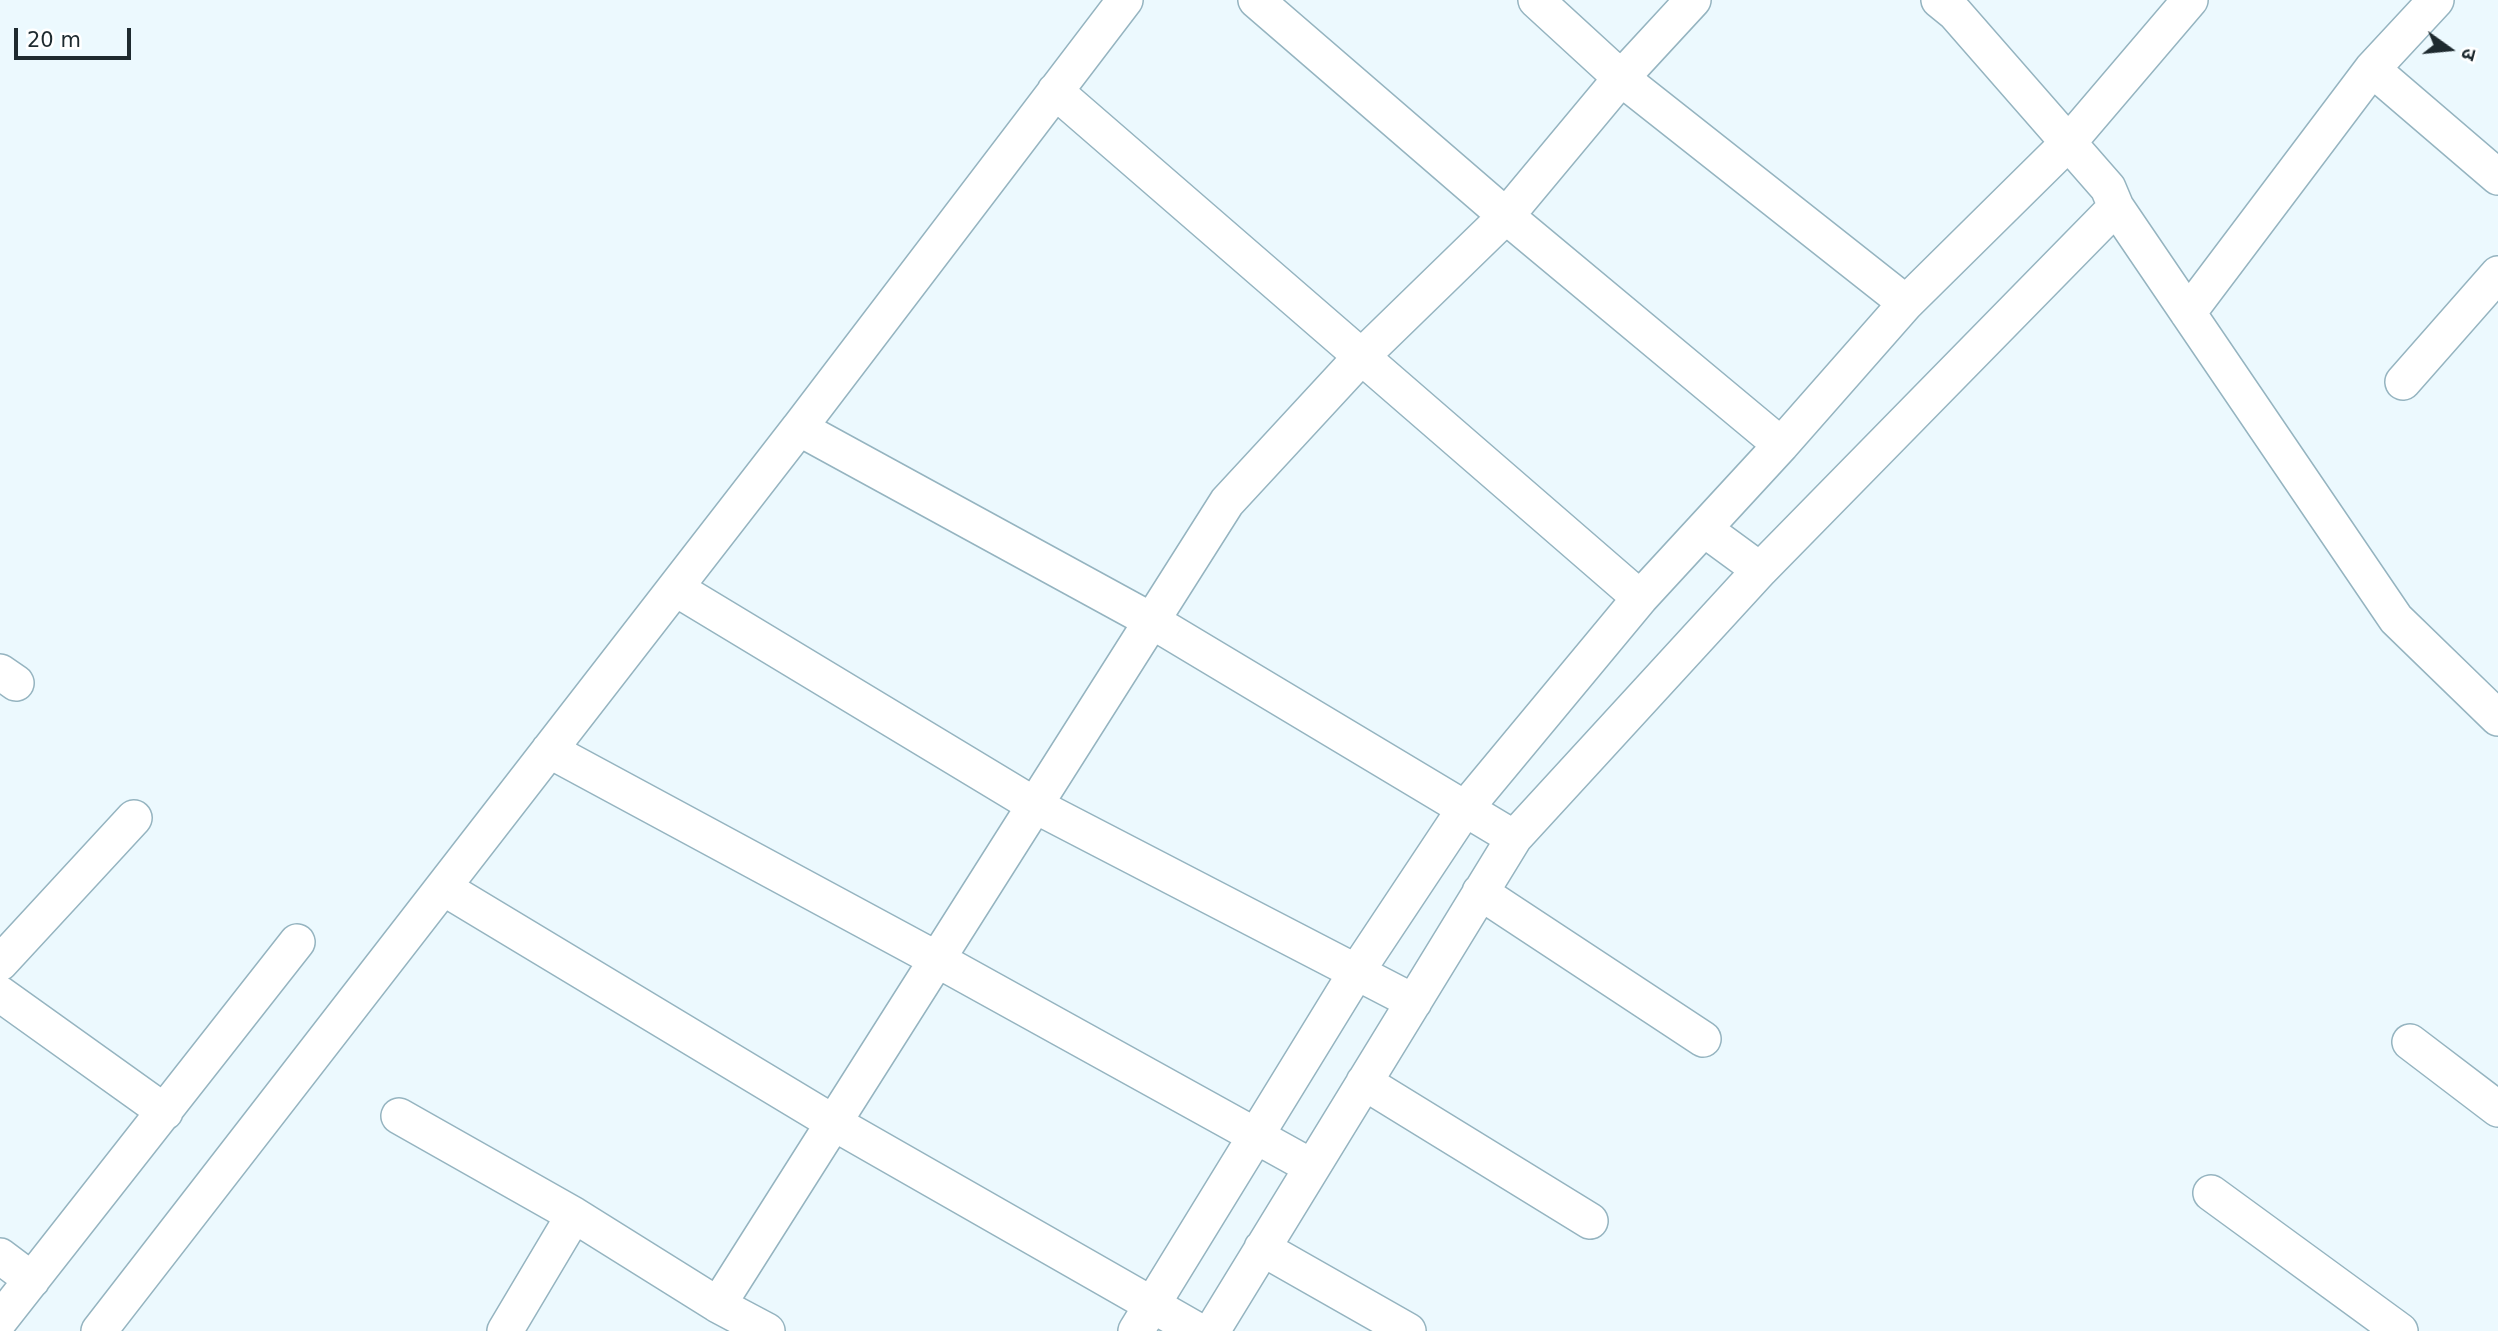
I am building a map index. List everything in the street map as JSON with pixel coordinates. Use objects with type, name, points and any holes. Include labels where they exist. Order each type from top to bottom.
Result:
[{"type":"street","points":[[99,1331],[676,588],[1125,0]]},
{"type":"street","points":[[1256,0],[1506,216],[1781,445]]},
{"type":"street","points":[[1536,0],[1621,78],[1906,303]]},
{"type":"street","points":[[718,1306],[1227,502],[1362,356],[1506,216],[1621,78],[1693,0]]},
{"type":"street","points":[[1177,1324],[1489,823],[1640,598],[1733,550],[1781,445],[1906,303],[2077,152],[2190,0]]},
{"type":"street","points":[[2188,313],[2372,69],[2437,0]]},
{"type":"street","points":[[1952,4],[2112,197],[2396,619],[2498,718]]},
{"type":"street","points":[[2372,69],[2498,177]]},
{"type":"street","points":[[1055,91],[1640,598]]},
{"type":"street","points":[[1177,1324],[1262,1248],[1286,1152],[1364,1082],[1387,987],[1480,892],[1489,823],[1733,550],[2112,197]]},
{"type":"street","points":[[2403,382],[2498,274]]},
{"type":"street","points":[[799,428],[1152,621],[1489,823]]},
{"type":"street","points":[[676,588],[1036,806],[1387,987]]},
{"type":"street","points":[[550,751],[938,960],[1286,1152]]},
{"type":"street","points":[[0,963],[134,818]]},
{"type":"street","points":[[444,888],[834,1123],[1177,1324]]},
{"type":"street","points":[[1480,892],[1703,1039]]},
{"type":"street","points":[[0,1320],[297,942]]},
{"type":"street","points":[[0,994],[165,1112]]},
{"type":"street","points":[[2410,1042],[2498,1109]]},
{"type":"street","points":[[1364,1082],[1590,1221]]},
{"type":"street","points":[[399,1116],[574,1215],[718,1306],[767,1331]]},
{"type":"street","points":[[2211,1193],[2400,1331]]},
{"type":"street","points":[[505,1331],[574,1215]]},
{"type":"street","points":[[1262,1248],[1408,1331]]},
{"type":"street","points":[[0,1256],[32,1280]]}]
